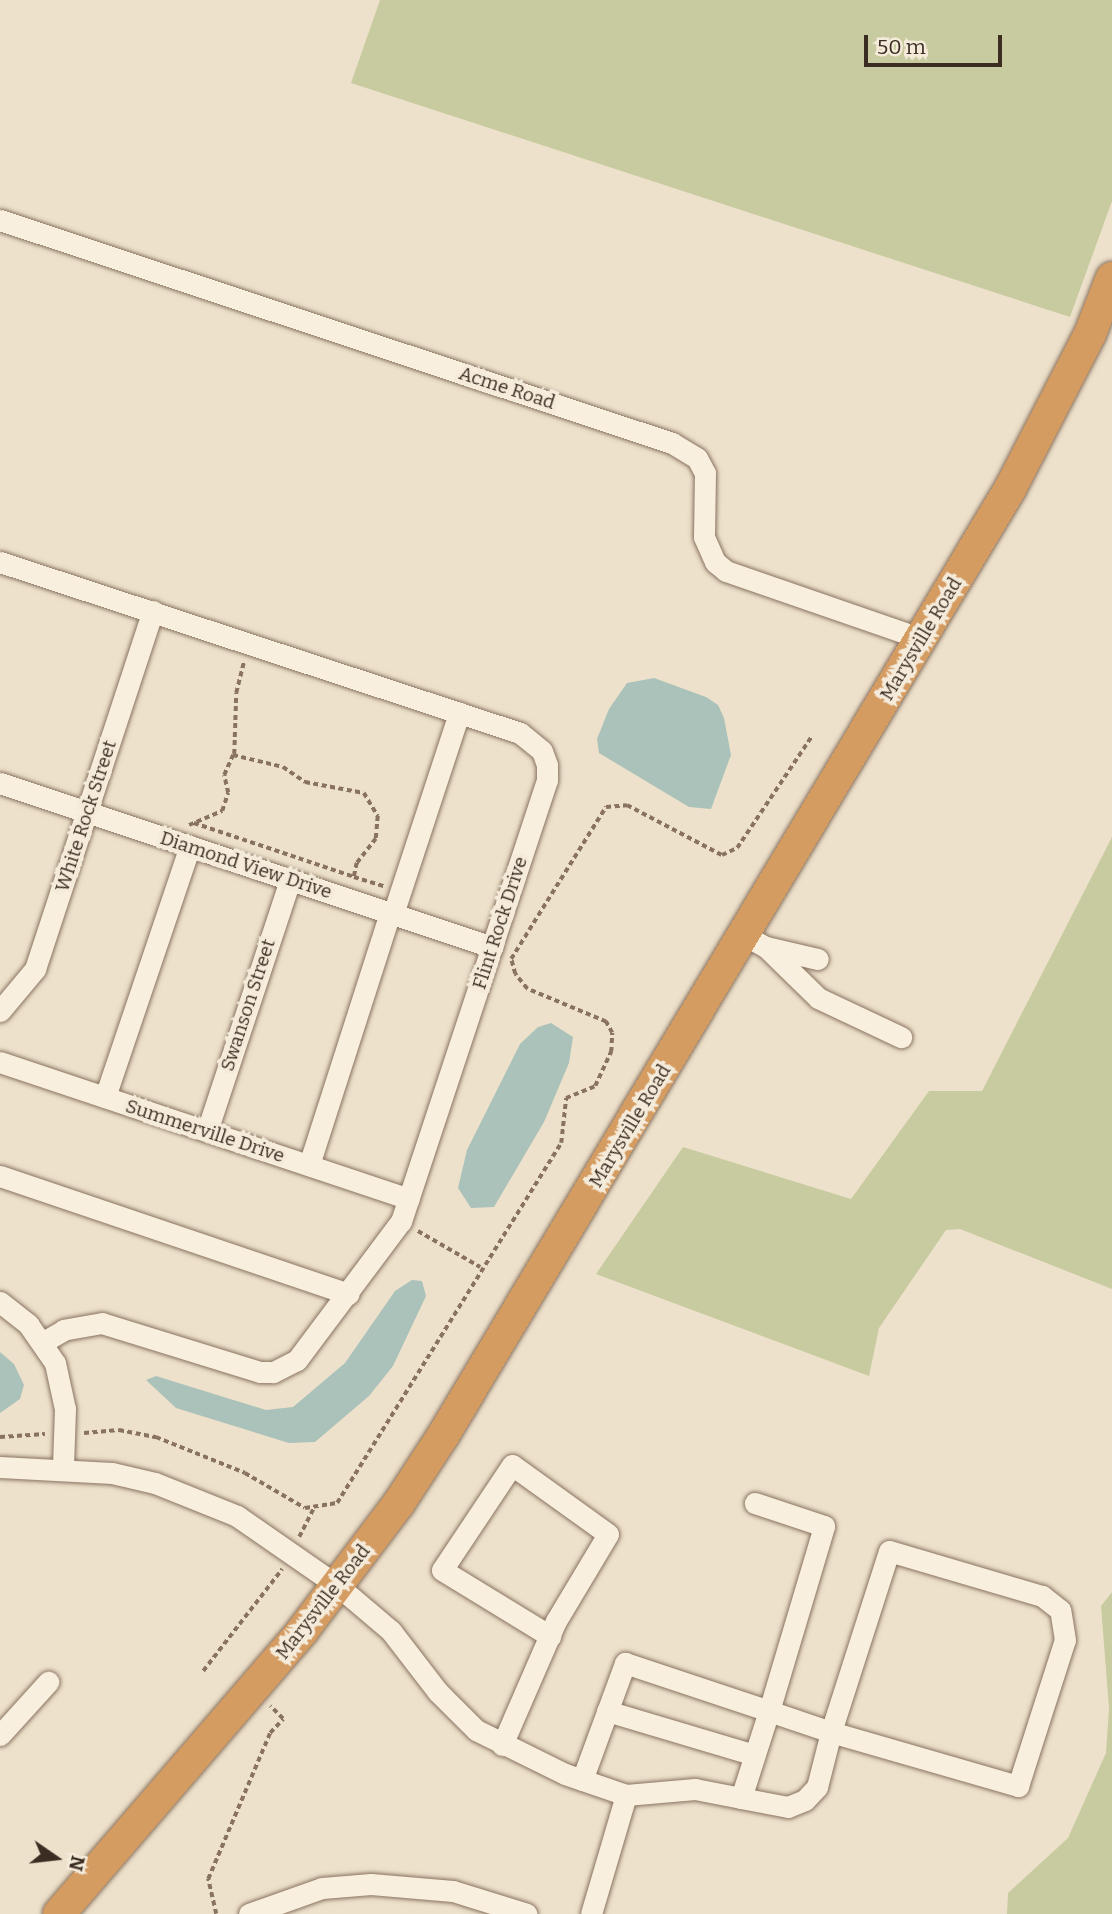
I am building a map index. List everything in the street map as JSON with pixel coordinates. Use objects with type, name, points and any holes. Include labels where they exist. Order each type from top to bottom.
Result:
[{"type":"highway","name":"Marysville Road","points":[[59,1914],[253,1691],[338,1586],[444,1434],[755,941],[922,639],[1044,428],[1112,278]]},
{"type":"street","name":"Acme Road","points":[[0,220],[672,443],[697,458],[705,473],[704,537],[715,562],[726,571],[922,639]]},
{"type":"street","name":"Flint Rock Drive","points":[[0,562],[250,643],[532,740],[547,765],[547,780],[401,1221],[298,1360],[273,1372],[102,1323],[64,1330],[43,1342]]},
{"type":"street","name":"White Rock Street","points":[[0,1011],[35,969],[153,611]]},
{"type":"street","points":[[309,1165],[459,713]]},
{"type":"street","name":"Diamond View Drive","points":[[0,783],[87,812],[186,838],[290,880],[492,947]]},
{"type":"street","points":[[106,1097],[186,838]]},
{"type":"street","name":"Swanson Street","points":[[207,1131],[290,880]]},
{"type":"street","points":[[755,941],[818,959]]},
{"type":"street","points":[[755,941],[818,998],[901,1037]]},
{"type":"street","name":"Summerville Drive","points":[[0,1062],[409,1199]]},
{"type":"street","points":[[0,1176],[349,1293]]},
{"type":"street","points":[[0,1302],[43,1342],[62,1386],[63,1467]]},
{"type":"street","points":[[502,1745],[553,1628],[608,1534],[512,1465],[442,1570],[553,1628]]},
{"type":"street","points":[[0,1467],[63,1467],[112,1473],[197,1497],[237,1516],[338,1586],[391,1631],[439,1692],[476,1730],[502,1745],[582,1780],[626,1795],[695,1788],[771,1807],[805,1800],[817,1787],[831,1732],[889,1550],[1042,1596],[1060,1609],[1065,1640],[1018,1786],[831,1732],[625,1662],[582,1780]]},
{"type":"street","points":[[741,1798],[824,1526],[755,1503]]},
{"type":"street","points":[[0,1735],[48,1682]]},
{"type":"street","points":[[607,1711],[755,1755]]},
{"type":"street","points":[[591,1914],[626,1795]]},
{"type":"street","points":[[249,1914],[321,1888],[371,1884],[453,1891],[526,1914]]},
{"type":"path","points":[[186,838],[194,823],[222,811],[228,793],[225,775],[233,755],[236,693],[250,643]]},
{"type":"path","points":[[0,1437],[119,1430],[156,1437],[245,1474],[305,1508],[337,1503],[461,1307],[480,1267],[561,1143],[566,1098],[595,1086],[611,1052],[612,1033],[607,1022],[527,989],[515,974],[511,959],[606,807],[627,805],[722,855],[737,848],[812,736]]},
{"type":"path","points":[[233,755],[283,767],[305,782],[364,793],[378,816],[376,839],[357,863],[354,877]]},
{"type":"path","points":[[194,823],[354,877],[401,890]]},
{"type":"path","points":[[401,1221],[480,1267]]},
{"type":"path","points":[[203,1671],[276,1580],[314,1508]]},
{"type":"path","points":[[216,1914],[208,1893],[211,1867],[270,1733],[283,1718],[253,1691]]},
{"type":"green space","points":[[380,0],[1112,0],[1112,201],[1070,317],[351,83]]},
{"type":"green space","points":[[1112,837],[1112,1289],[960,1229],[946,1230],[879,1328],[869,1376],[596,1274],[683,1147],[851,1199],[929,1091],[982,1091]]},
{"type":"green space","points":[[1112,1592],[1112,1914],[1007,1914],[1008,1893],[1068,1838],[1106,1753],[1109,1708],[1101,1606]]},
{"type":"water","points":[[654,678],[706,697],[718,705],[724,718],[731,755],[711,809],[689,807],[599,753],[597,739],[609,709],[627,683]]},
{"type":"water","points":[[551,1023],[573,1037],[569,1063],[544,1122],[494,1207],[471,1208],[458,1188],[467,1150],[520,1044],[538,1027]]},
{"type":"water","points":[[412,1280],[422,1281],[426,1296],[393,1366],[369,1396],[315,1442],[289,1443],[176,1408],[146,1380],[156,1376],[266,1410],[293,1407],[345,1363],[395,1291]]},
{"type":"water","points":[[0,1352],[14,1364],[24,1385],[20,1399],[0,1413]]}]
